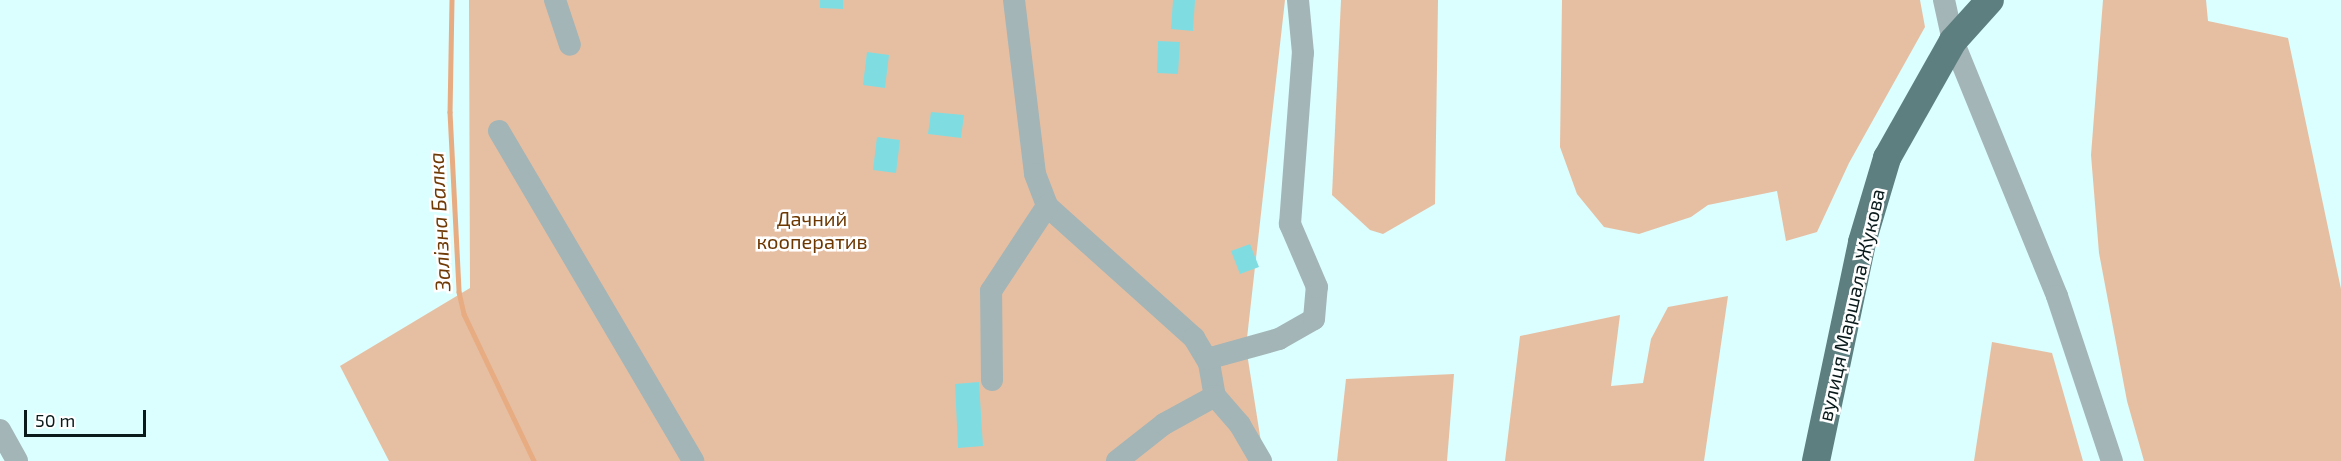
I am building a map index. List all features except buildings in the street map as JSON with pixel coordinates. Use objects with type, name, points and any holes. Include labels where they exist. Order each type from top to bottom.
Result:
[{"type":"main road","name":"вулиця Маршала Жукова","points":[[1816,461],[1874,198],[1905,123],[1953,42],[1990,0]]},
{"type":"street","points":[[555,0],[570,45]]},
{"type":"street","points":[[1014,0],[1035,174],[1047,206],[1174,318],[1207,359],[1215,396],[1240,424],[1261,461]]},
{"type":"street","points":[[1207,359],[1279,339],[1314,319],[1317,286],[1290,224],[1303,53],[1298,0]]},
{"type":"street","points":[[1944,0],[1953,42],[2057,296],[2112,461]]},
{"type":"street","points":[[499,131],[693,461]]},
{"type":"street","points":[[992,380],[991,291],[1047,206]]},
{"type":"street","points":[[1117,461],[1164,424],[1215,396]]},
{"type":"street","points":[[0,430],[17,461]]},
{"type":"green space","name":"Дачний кооператив","points":[[469,0],[1285,0],[1246,347],[1264,461],[389,461],[340,366],[470,288]]},
{"type":"green space","points":[[1341,0],[1438,0],[1435,204],[1383,234],[1370,230],[1332,195]]},
{"type":"green space","points":[[1562,0],[1920,0],[1925,27],[1849,163],[1817,232],[1786,241],[1777,191],[1708,205],[1691,217],[1639,234],[1604,227],[1577,194],[1560,147]]},
{"type":"green space","points":[[2103,0],[2206,0],[2208,21],[2288,38],[2341,289],[2341,461],[2144,461],[2127,401],[2099,253],[2091,155]]},
{"type":"green space","points":[[1728,296],[1704,461],[1505,461],[1520,336],[1620,315],[1611,386],[1643,383],[1651,339],[1668,307]]},
{"type":"green space","points":[[1992,342],[2052,353],[2083,461],[1974,461]]},
{"type":"green space","points":[[1454,374],[1447,461],[1337,461],[1346,379]]},
{"type":"waterway","name":"Залізна Балка","points":[[452,0],[450,112],[459,292],[464,314],[534,461]]}]
